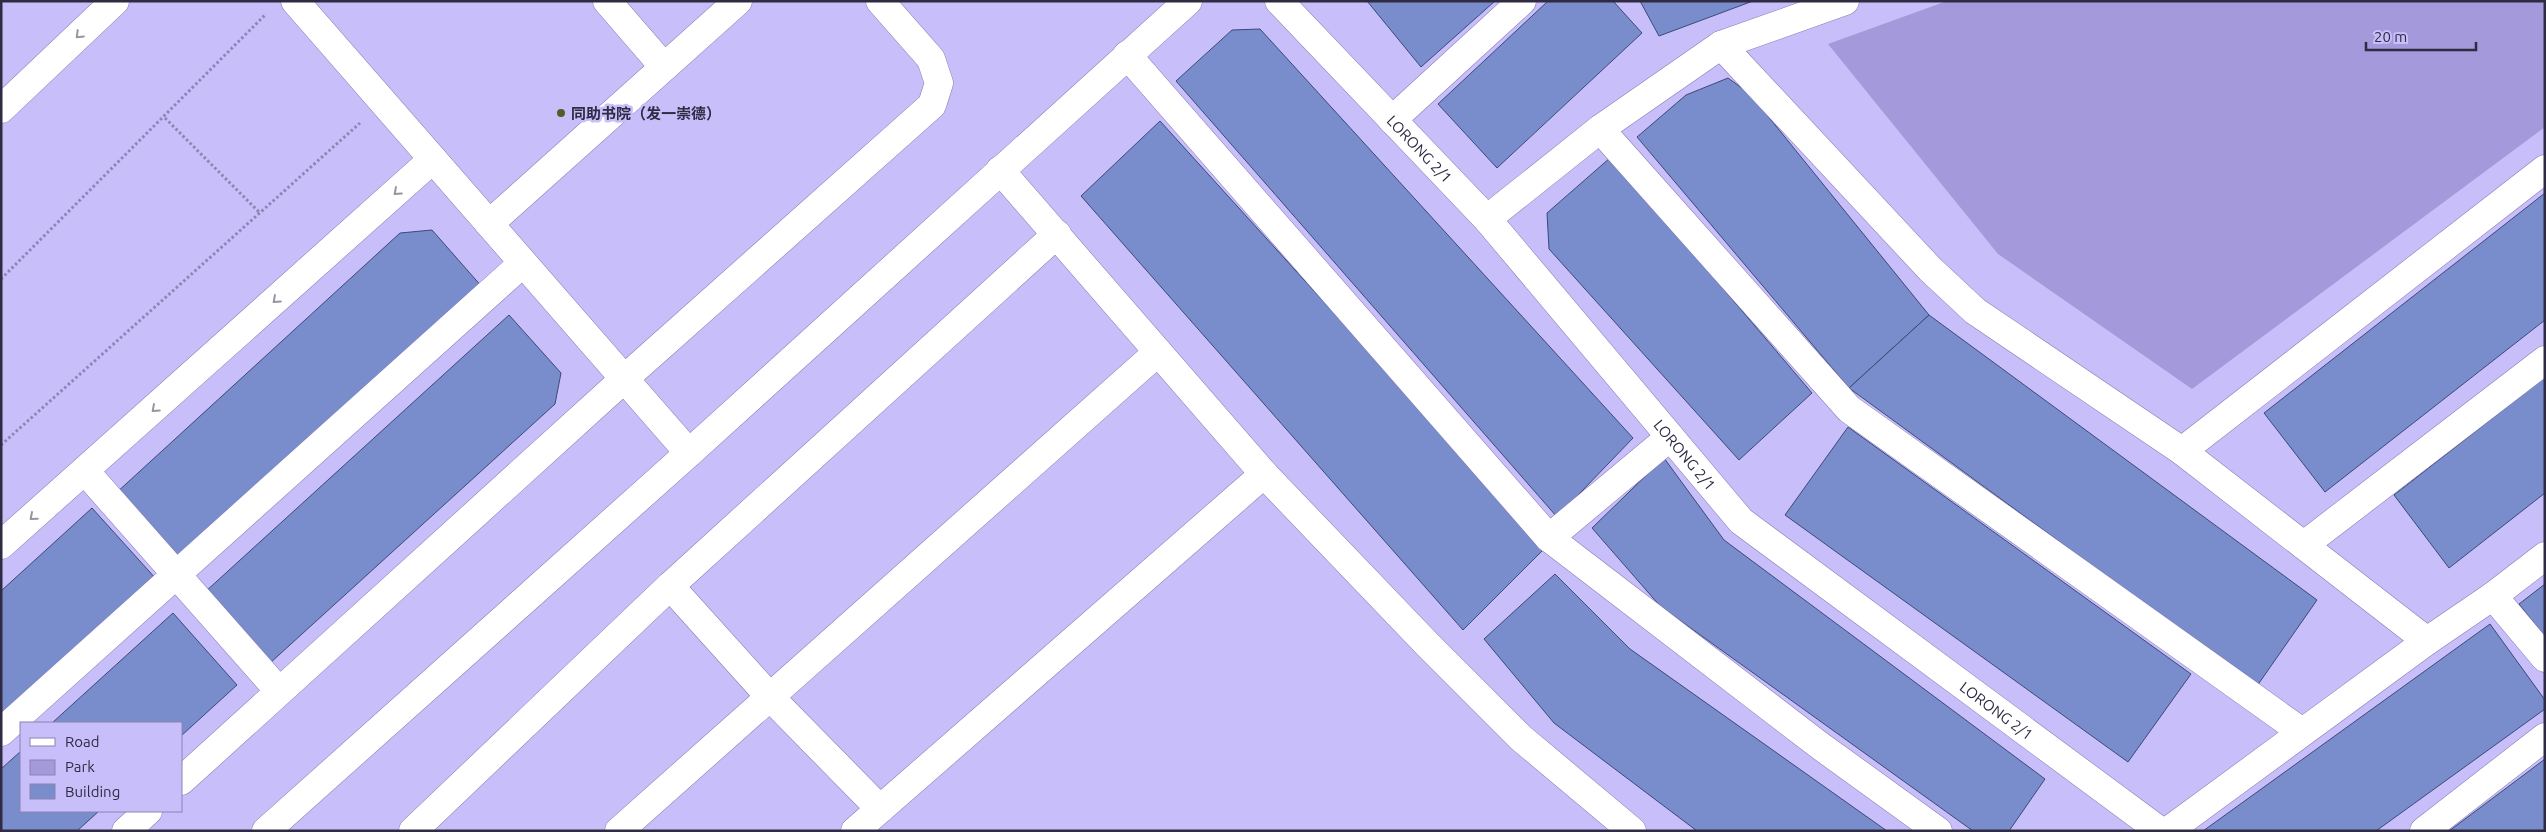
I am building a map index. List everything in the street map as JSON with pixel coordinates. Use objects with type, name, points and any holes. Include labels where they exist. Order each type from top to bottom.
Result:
[{"type":"street","points":[[1,109],[114,1]]},
{"type":"street","points":[[607,1],[664,66]]},
{"type":"street","points":[[489,224],[738,1]]},
{"type":"street","points":[[182,779],[624,379],[932,105],[939,83],[931,58],[880,1]]},
{"type":"street","points":[[266,831],[1188,1]]},
{"type":"street","points":[[1392,120],[1522,1]]},
{"type":"street","points":[[1487,219],[1600,129],[1721,45],[1846,1]]},
{"type":"street","points":[[284,5],[383,102],[688,453]]},
{"type":"street","name":"LORONG 2/1","points":[[1294,6],[1392,120],[1487,219],[1741,521],[2160,831]]},
{"type":"street","points":[[1721,45],[1954,292],[1975,311],[2182,451],[2427,640]]},
{"type":"street","points":[[1127,55],[1549,538],[1819,745],[1938,831]]},
{"type":"street","points":[[1600,129],[1849,409],[2302,732]]},
{"type":"street","points":[[1,545],[433,159]]},
{"type":"street","points":[[2182,451],[2545,169]]},
{"type":"street","points":[[1000,170],[1264,474],[1427,644],[1521,738],[1632,831]]},
{"type":"street","points":[[413,831],[670,586],[1056,234]]},
{"type":"street","points":[[1,732],[178,575],[523,263]]},
{"type":"street","points":[[619,831],[1158,352]]},
{"type":"street","points":[[2304,545],[2545,360]]},
{"type":"street","points":[[1549,538],[1670,437]]},
{"type":"street","points":[[85,471],[279,691]]},
{"type":"street","points":[[855,831],[1264,474]]},
{"type":"street","points":[[2168,831],[2427,640],[2493,596],[2545,556]]},
{"type":"street","points":[[670,586],[769,696],[880,809]]},
{"type":"street","points":[[2493,596],[2545,658]]},
{"type":"street","points":[[2424,831],[2545,737]]},
{"type":"street","points":[[126,831],[147,812]]},
{"type":"path","points":[[1,279],[165,118],[284,5]]},
{"type":"path","points":[[1,445],[383,102]]},
{"type":"path","points":[[165,118],[260,213]]},
{"type":"green space","points":[[1947,1],[2545,1],[2545,127],[2192,389],[1998,254],[1828,44]]},
{"type":"building","points":[[1367,1],[1495,1],[1421,67]]},
{"type":"building","points":[[1548,1],[1613,1],[1642,33],[1497,168],[1438,104]]},
{"type":"building","points":[[1640,1],[1753,1],[1659,36]]},
{"type":"building","points":[[1260,29],[1633,438],[1557,517],[1176,81],[1232,30]]},
{"type":"building","points":[[1728,78],[1750,94],[1929,315],[1849,388],[1637,137],[1686,95]]},
{"type":"building","points":[[1160,121],[1546,547],[1463,630],[1081,196]]},
{"type":"building","points":[[1611,157],[1812,393],[1739,460],[1549,249],[1547,213]]},
{"type":"building","points":[[2545,193],[2545,320],[2325,492],[2264,413]]},
{"type":"building","points":[[432,230],[483,288],[179,565],[115,494],[400,233]]},
{"type":"building","points":[[509,315],[561,373],[555,404],[269,664],[205,592]]},
{"type":"building","points":[[1929,315],[2317,600],[2257,686],[1849,388]]},
{"type":"building","points":[[2545,377],[2545,493],[2449,568],[2394,495]]},
{"type":"building","points":[[1848,427],[2191,674],[2128,762],[1785,515]]},
{"type":"building","points":[[1664,458],[1724,540],[2045,779],[2009,831],[1973,831],[1660,606],[1592,528]]},
{"type":"building","points":[[92,508],[157,580],[1,721],[1,591]]},
{"type":"building","points":[[1555,574],[1630,649],[1887,831],[1697,831],[1554,723],[1484,639]]},
{"type":"building","points":[[2545,584],[2545,637],[2519,604]]},
{"type":"building","points":[[173,613],[237,685],[182,735],[182,722],[53,722]]},
{"type":"building","points":[[2490,624],[2545,700],[2545,709],[2376,831],[2203,831]]},
{"type":"building","points":[[20,752],[20,812],[98,812],[77,831],[1,831],[1,769]]},
{"type":"building","points":[[2545,759],[2545,831],[2449,831]]},
{"type":"place","name":"同助书院（发一崇德）","points":[[561,113]]}]
